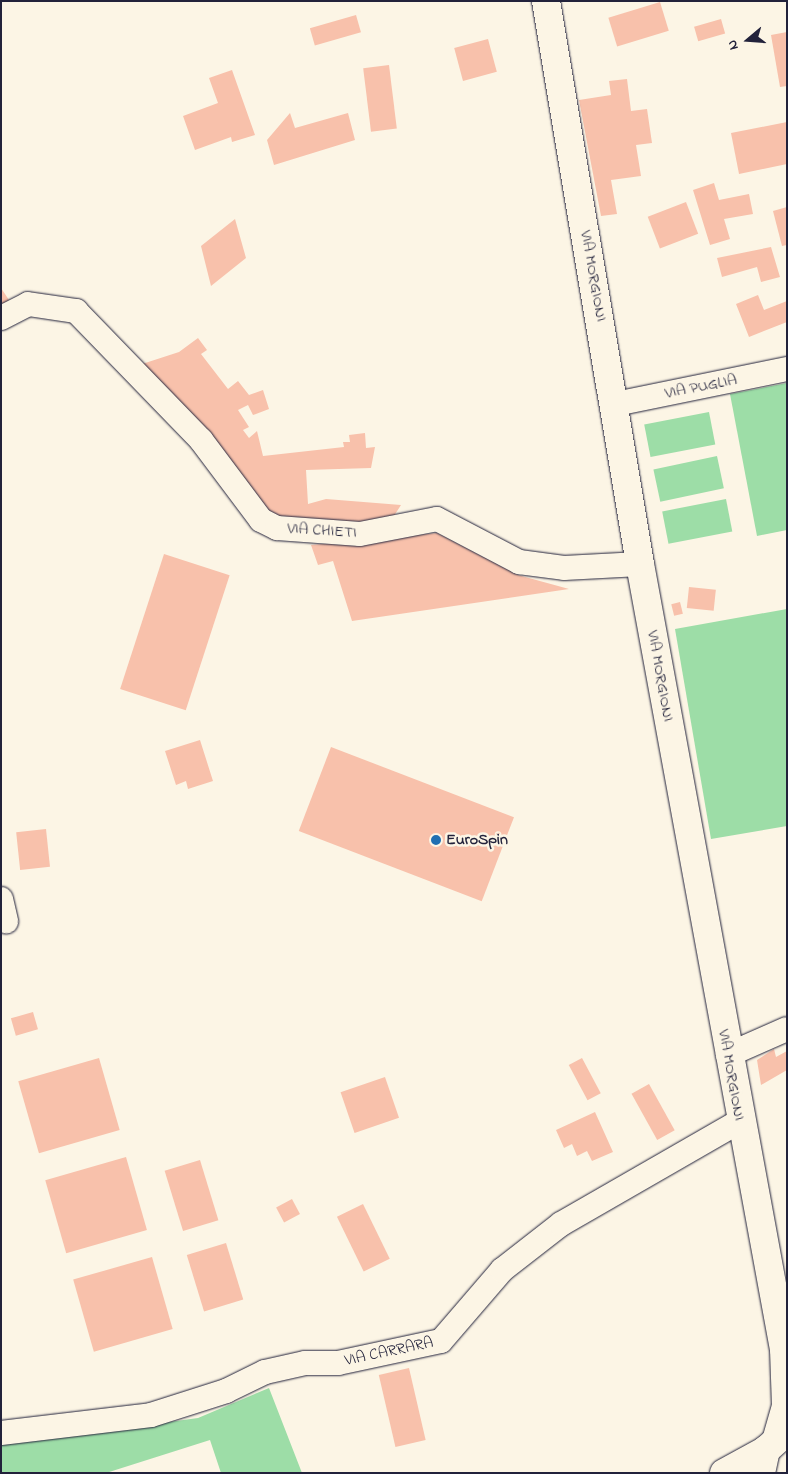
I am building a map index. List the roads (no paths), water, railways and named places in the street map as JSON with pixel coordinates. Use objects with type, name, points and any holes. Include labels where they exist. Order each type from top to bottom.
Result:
[{"type":"main road","name":"VIA MORGIONI","points":[[546,1],[615,404],[640,564],[740,1121],[785,1352],[786,1406],[773,1448]]},
{"type":"main road","points":[[724,1473],[773,1448]]},
{"type":"street","name":"VIA CHIETI","points":[[1,318],[28,304],[76,311],[201,440],[260,520],[278,528],[360,534],[437,519],[519,562],[564,568],[640,564]]},
{"type":"street","name":"VIA PUGLIA","points":[[615,404],[787,369]]},
{"type":"street","points":[[728,1055],[787,1029]]},
{"type":"street","name":"VIA CARRARA","points":[[1,1433],[150,1415],[226,1391],[264,1372],[441,1341],[502,1270],[561,1224],[740,1121]]},
{"type":"place","name":"EuroSpin","points":[[436,840]]}]
